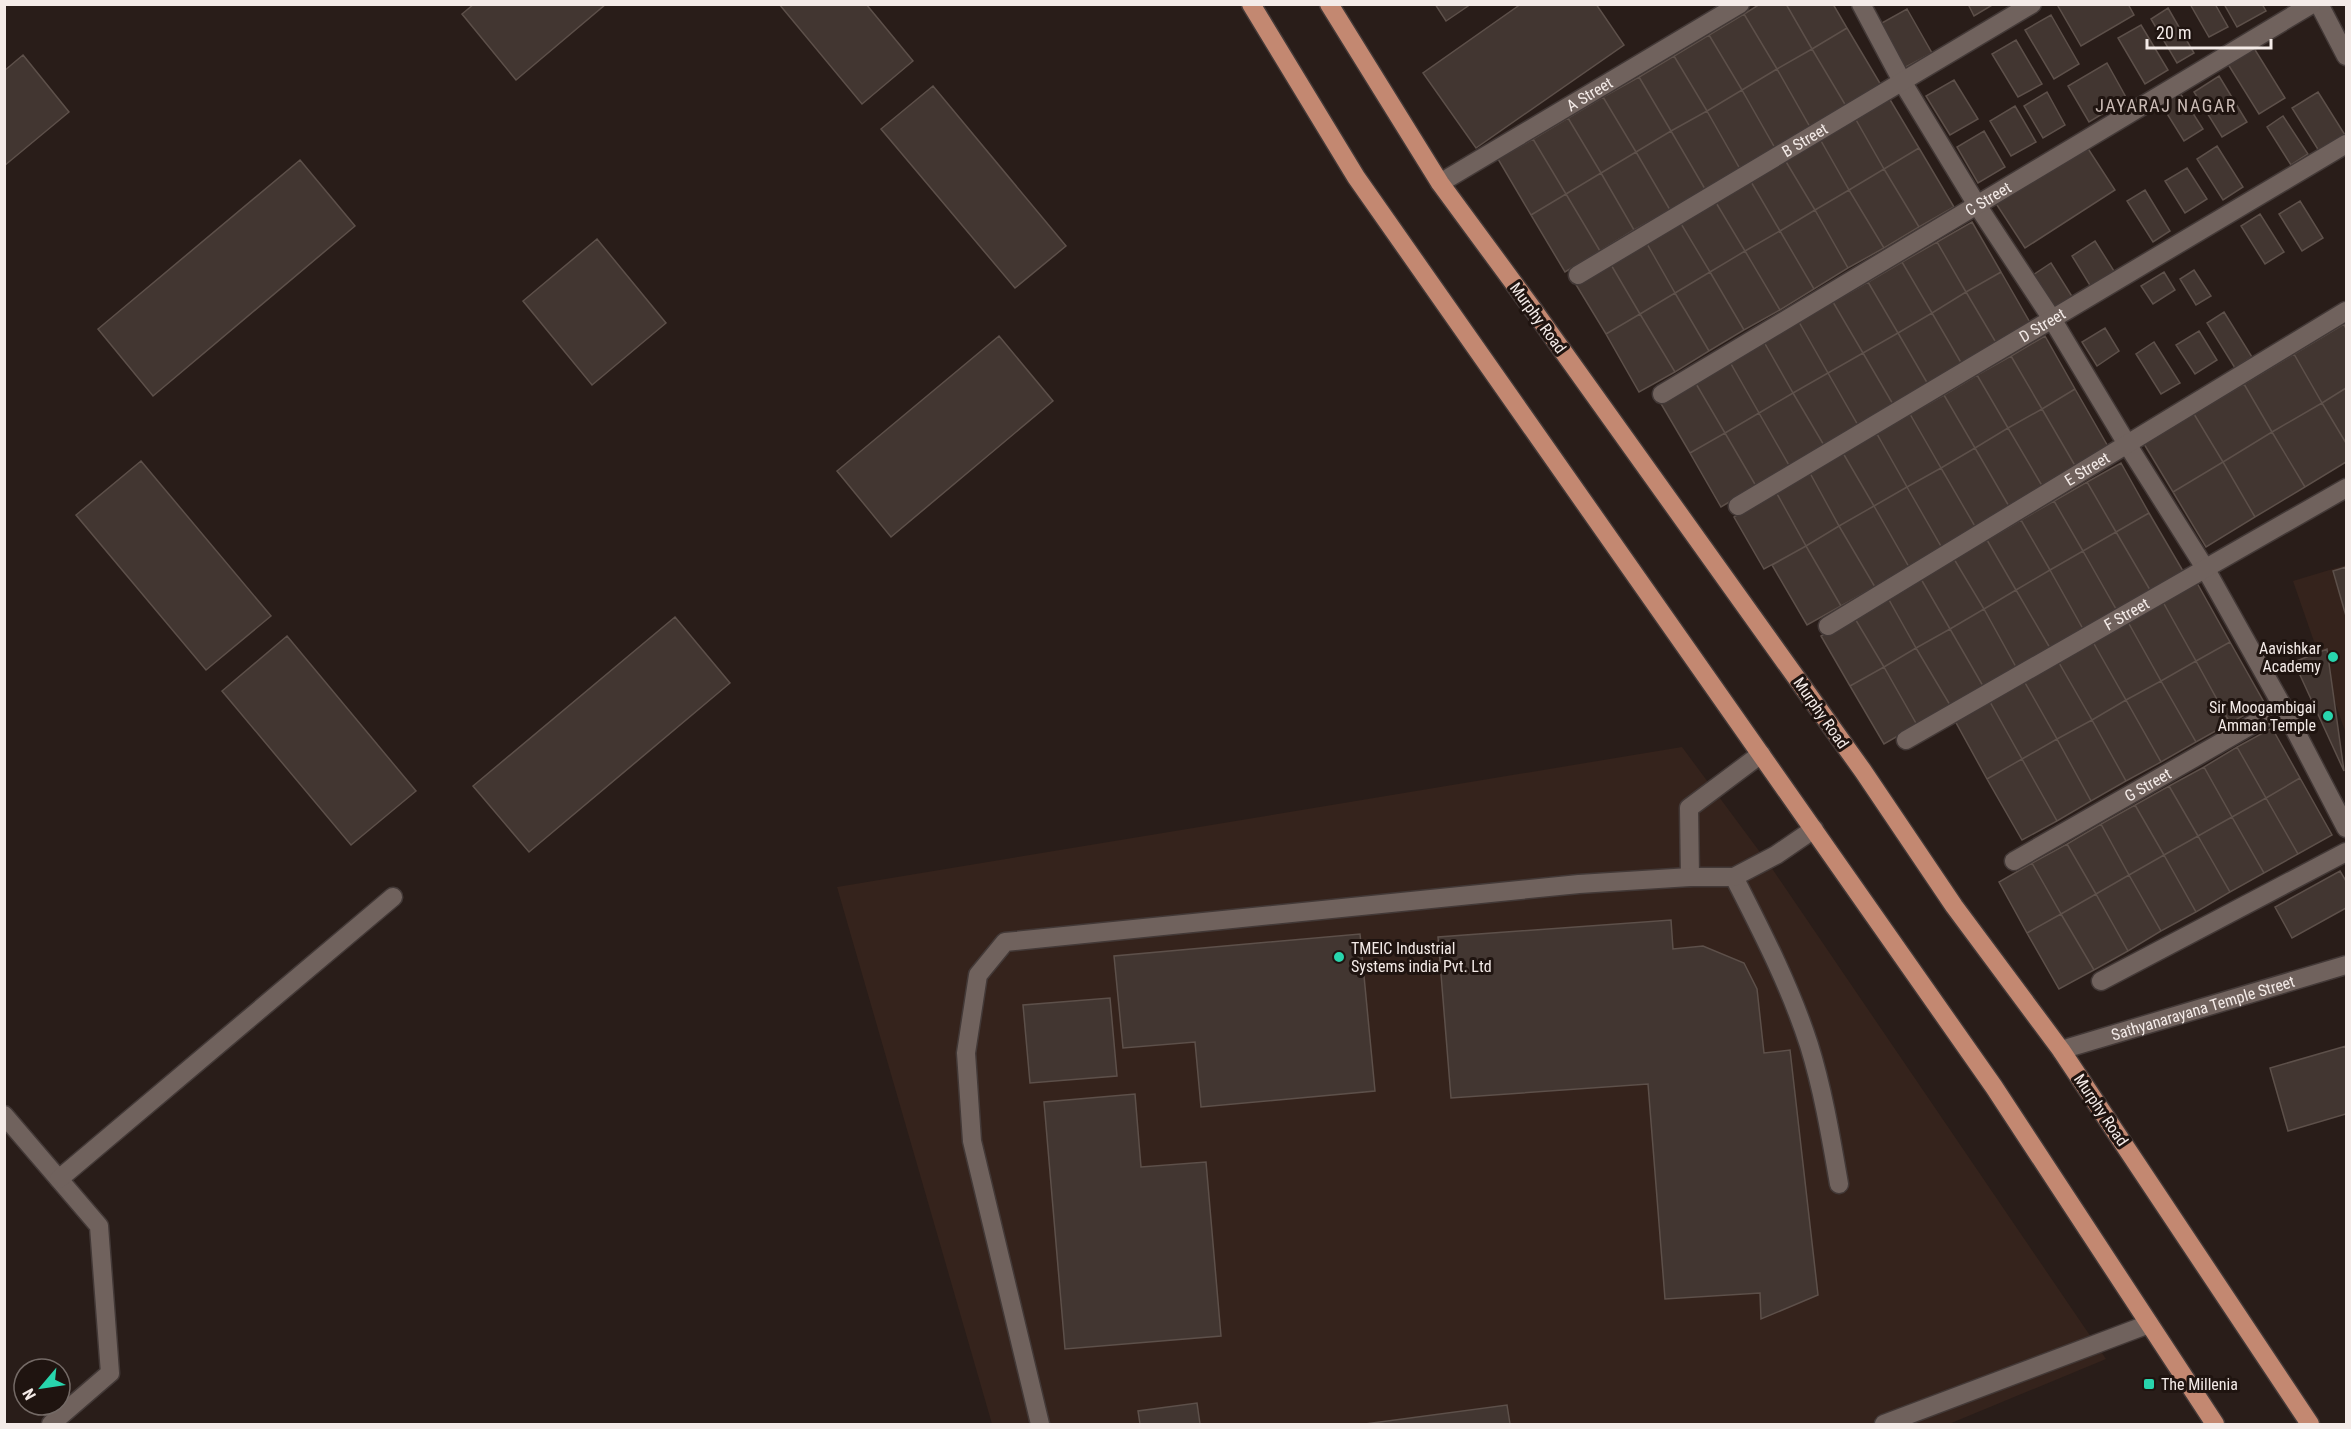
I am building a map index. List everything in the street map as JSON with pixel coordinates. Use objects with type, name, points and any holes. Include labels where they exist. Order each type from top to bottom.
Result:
[{"type":"main road","points":[[1251,4],[1356,177],[1994,1087],[2215,1425]]},
{"type":"main road","name":"Murphy Road","points":[[1329,4],[1440,183],[1863,771],[1954,906],[2061,1050],[2310,1425]]},
{"type":"street","name":"A Street","points":[[1440,183],[1740,4]]},
{"type":"street","points":[[1861,4],[1903,83],[1977,206],[2052,319],[2205,568],[2283,707],[2346,828]]},
{"type":"street","name":"B Street","points":[[1578,275],[2032,4]]},
{"type":"street","name":"C Street","points":[[1662,394],[2312,4]]},
{"type":"street","points":[[2319,4],[2346,56]]},
{"type":"street","name":"D Street","points":[[1738,506],[2346,144]]},
{"type":"street","name":"E Street","points":[[1828,626],[2346,311]]},
{"type":"street","name":"F Street","points":[[1906,740],[2346,488]]},
{"type":"street","name":"G Street","points":[[2014,861],[2283,707]]},
{"type":"street","points":[[1690,876],[1689,808],[1761,754]]},
{"type":"street","points":[[1040,1425],[972,1141],[966,1053],[978,975],[1005,942],[1579,884],[1690,876],[1734,877],[1776,855],[1814,829]]},
{"type":"street","points":[[2101,981],[2346,852]]},
{"type":"street","points":[[1734,877],[1778,962],[1809,1046],[1826,1114],[1839,1184]]},
{"type":"street","points":[[59,1179],[393,897]]},
{"type":"street","name":"Sathyanarayana Temple Street","points":[[2061,1050],[2346,965]]},
{"type":"street","points":[[4,1115],[99,1226],[110,1373],[51,1425]]},
{"type":"street","points":[[1884,1425],[2149,1324]]},
{"type":"shaded area","name":"Aavishkar Academy","points":[[2346,565],[2346,734],[2293,581]]},
{"type":"shaded area","points":[[1682,747],[1771,867],[2106,1359],[1949,1424],[992,1424],[837,887]]},
{"type":"building","points":[[474,4],[606,4],[516,80],[462,14]]},
{"type":"building","points":[[779,4],[866,4],[913,61],[862,104]]},
{"type":"building","points":[[1435,4],[1471,4],[1446,21]]},
{"type":"building","points":[[1521,4],[1596,4],[1624,45],[1476,148],[1423,73]]},
{"type":"building","points":[[1760,4],[1786,4],[1812,49],[1777,69],[1744,14]]},
{"type":"building","points":[[1786,4],[1833,4],[1847,28],[1812,49]]},
{"type":"building","points":[[1968,4],[1994,4],[1974,16]]},
{"type":"building","points":[[2060,4],[2128,4],[2134,15],[2081,46],[2058,6]]},
{"type":"building","points":[[2190,4],[2215,4],[2228,27],[2209,37]]},
{"type":"building","points":[[2224,4],[2262,4],[2266,11],[2237,27]]},
{"type":"building","points":[[2168,8],[2194,53],[2177,63],[2151,19]]},
{"type":"building","points":[[1907,9],[1932,53],[1904,68],[1880,24]]},
{"type":"building","points":[[1744,14],[1777,69],[1742,90],[1709,35]]},
{"type":"building","points":[[2051,15],[2079,64],[2054,79],[2025,30]]},
{"type":"building","points":[[2141,25],[2168,70],[2145,84],[2118,38]]},
{"type":"building","points":[[1847,28],[1881,85],[1846,106],[1812,49]]},
{"type":"building","points":[[1709,35],[1742,90],[1707,111],[1674,56]]},
{"type":"building","points":[[2016,40],[2042,84],[2018,97],[1992,54]]},
{"type":"building","points":[[2252,45],[2285,98],[2259,114],[2226,61]]},
{"type":"building","points":[[1812,49],[1846,106],[1810,127],[1777,69]]},
{"type":"building","points":[[23,55],[69,112],[4,166],[4,71]]},
{"type":"building","points":[[1674,56],[1707,111],[1671,131],[1639,77]]},
{"type":"building","points":[[2107,63],[2127,99],[2089,122],[2068,86]]},
{"type":"building","points":[[1777,69],[1810,127],[1775,148],[1742,90]]},
{"type":"building","points":[[2219,76],[2247,122],[2222,137],[2194,92]]},
{"type":"building","points":[[1639,77],[1671,131],[1636,152],[1603,97]]},
{"type":"building","points":[[1954,80],[1978,119],[1950,135],[1926,96]]},
{"type":"building","points":[[933,86],[1066,246],[1015,288],[881,129]]},
{"type":"building","points":[[1742,90],[1775,148],[1740,169],[1707,111]]},
{"type":"building","points":[[2047,92],[2065,125],[2043,138],[2024,106]]},
{"type":"building","points":[[2318,92],[2345,135],[2319,151],[2292,108]]},
{"type":"building","points":[[2180,93],[2203,129],[2184,141],[2161,104]]},
{"type":"building","points":[[1603,97],[1636,152],[1601,173],[1568,118]]},
{"type":"building","points":[[1889,98],[1919,148],[1884,169],[1855,118]]},
{"type":"building","points":[[2015,106],[2036,142],[2011,156],[1990,121]]},
{"type":"building","points":[[1707,111],[1740,169],[1705,189],[1671,131]]},
{"type":"building","points":[[2283,116],[2308,154],[2291,165],[2267,127]]},
{"type":"building","points":[[1568,118],[1601,173],[1566,194],[1533,139]]},
{"type":"building","points":[[1855,118],[1884,169],[1849,190],[1820,139]]},
{"type":"building","points":[[1671,131],[1705,189],[1670,210],[1636,152]]},
{"type":"building","points":[[1984,131],[2005,167],[1978,183],[1957,147]]},
{"type":"building","points":[[1533,139],[1566,194],[1531,215],[1498,159]]},
{"type":"building","points":[[1820,139],[1849,190],[1815,210],[1785,160]]},
{"type":"building","points":[[2085,144],[2115,190],[2025,248],[1995,202]]},
{"type":"building","points":[[2217,146],[2243,187],[2223,200],[2197,159]]},
{"type":"building","points":[[1919,148],[1954,207],[1919,227],[1884,169]]},
{"type":"building","points":[[1636,152],[1670,210],[1634,230],[1601,173]]},
{"type":"building","points":[[300,160],[355,226],[153,396],[98,329]]},
{"type":"building","points":[[1785,160],[1815,210],[1780,231],[1750,180]]},
{"type":"building","points":[[2187,168],[2207,199],[2185,213],[2165,181]]},
{"type":"building","points":[[1884,169],[1919,227],[1884,248],[1849,190]]},
{"type":"building","points":[[1601,173],[1634,230],[1600,251],[1566,194]]},
{"type":"building","points":[[1750,180],[1780,231],[1745,251],[1715,201]]},
{"type":"building","points":[[1849,190],[1884,248],[1848,268],[1815,210]]},
{"type":"building","points":[[2145,190],[2170,231],[2153,242],[2127,201]]},
{"type":"building","points":[[1566,194],[1600,251],[1565,272],[1531,215]]},
{"type":"building","points":[[1715,201],[1745,251],[1710,272],[1680,222]]},
{"type":"building","points":[[2300,201],[2323,238],[2302,251],[2279,214]]},
{"type":"building","points":[[1815,210],[1848,268],[1814,289],[1780,231]]},
{"type":"building","points":[[2260,214],[2284,252],[2265,264],[2241,226]]},
{"type":"building","points":[[1680,222],[1710,272],[1675,293],[1646,242]]},
{"type":"building","points":[[1972,222],[2001,272],[1966,292],[1937,242]]},
{"type":"building","points":[[1780,231],[1814,289],[1780,310],[1745,251]]},
{"type":"building","points":[[597,239],[666,323],[592,385],[523,301]]},
{"type":"building","points":[[2095,241],[2114,271],[2091,287],[2072,256]]},
{"type":"building","points":[[1646,242],[1675,293],[1640,314],[1610,263]]},
{"type":"building","points":[[1937,242],[1966,292],[1932,313],[1902,262]]},
{"type":"building","points":[[1745,251],[1780,310],[1744,330],[1710,272]]},
{"type":"building","points":[[1902,262],[1932,313],[1898,333],[1868,282]]},
{"type":"building","points":[[1610,263],[1640,314],[1606,334],[1575,283]]},
{"type":"building","points":[[2051,263],[2073,298],[2055,308],[2033,275]]},
{"type":"building","points":[[2194,270],[2211,296],[2196,305],[2180,279]]},
{"type":"building","points":[[1710,272],[1744,330],[1709,351],[1675,293]]},
{"type":"building","points":[[2001,272],[2032,326],[1998,346],[1966,292]]},
{"type":"building","points":[[2164,272],[2175,290],[2153,304],[2141,286]]},
{"type":"building","points":[[1868,282],[1898,333],[1863,353],[1833,302]]},
{"type":"building","points":[[1966,292],[1998,346],[1963,366],[1932,313]]},
{"type":"building","points":[[1675,293],[1709,351],[1675,372],[1640,314]]},
{"type":"building","points":[[1833,302],[1863,353],[1828,373],[1799,322]]},
{"type":"building","points":[[2224,312],[2252,357],[2235,368],[2207,323]]},
{"type":"building","points":[[1932,313],[1963,366],[1929,386],[1898,333]]},
{"type":"building","points":[[1640,314],[1675,372],[1639,392],[1606,334]]},
{"type":"building","points":[[1799,322],[1828,373],[1793,393],[1764,342]]},
{"type":"building","points":[[2344,324],[2346,329],[2346,388],[2322,403],[2294,354]]},
{"type":"building","points":[[2105,328],[2119,351],[2097,366],[2082,342]]},
{"type":"building","points":[[2199,331],[2217,360],[2195,374],[2176,345]]},
{"type":"building","points":[[1898,333],[1929,386],[1894,406],[1863,353]]},
{"type":"building","points":[[999,336],[1053,401],[891,537],[837,471]]},
{"type":"building","points":[[2045,336],[2075,389],[2042,409],[2011,356]]},
{"type":"building","points":[[1764,342],[1793,393],[1759,413],[1730,362]]},
{"type":"building","points":[[2154,342],[2180,383],[2161,394],[2136,354]]},
{"type":"building","points":[[1863,353],[1894,406],[1859,427],[1828,373]]},
{"type":"building","points":[[2294,354],[2322,403],[2272,432],[2244,384]]},
{"type":"building","points":[[2011,356],[2042,409],[2008,428],[1977,375]]},
{"type":"building","points":[[1730,362],[1759,413],[1725,433],[1695,382]]},
{"type":"building","points":[[1828,373],[1859,427],[1825,447],[1793,393]]},
{"type":"building","points":[[1977,375],[2008,428],[1975,448],[1944,395]]},
{"type":"building","points":[[1695,382],[1725,433],[1690,453],[1660,402]]},
{"type":"building","points":[[2244,384],[2272,432],[2223,462],[2194,414]]},
{"type":"building","points":[[2346,388],[2346,443],[2322,403]]},
{"type":"building","points":[[2075,389],[2110,450],[2077,469],[2042,409]]},
{"type":"building","points":[[1793,393],[1825,447],[1790,467],[1759,413]]},
{"type":"building","points":[[1944,395],[1975,448],[1941,468],[1910,414]]},
{"type":"building","points":[[2322,403],[2346,443],[2346,462],[2305,487],[2272,432]]},
{"type":"building","points":[[2042,409],[2077,469],[2044,489],[2008,428]]},
{"type":"building","points":[[1759,413],[1790,467],[1756,486],[1725,433]]},
{"type":"building","points":[[1910,414],[1941,468],[1907,487],[1877,434]]},
{"type":"building","points":[[2194,414],[2223,462],[2173,492],[2144,444]]},
{"type":"building","points":[[2008,428],[2044,489],[2010,508],[1975,448]]},
{"type":"building","points":[[2272,432],[2305,487],[2255,517],[2223,462]]},
{"type":"building","points":[[1725,433],[1756,486],[1721,507],[1690,453]]},
{"type":"building","points":[[1877,434],[1907,487],[1874,506],[1843,453]]},
{"type":"building","points":[[1975,448],[2010,508],[1976,528],[1941,468]]},
{"type":"building","points":[[1843,453],[1874,506],[1839,526],[1810,473]]},
{"type":"building","points":[[141,461],[271,616],[206,670],[76,515]]},
{"type":"building","points":[[2223,462],[2255,517],[2206,547],[2173,492]]},
{"type":"building","points":[[2121,463],[2149,513],[2116,532],[2087,482]]},
{"type":"building","points":[[1941,468],[1976,528],[1942,548],[1907,487]]},
{"type":"building","points":[[1810,473],[1839,526],[1806,546],[1776,492]]},
{"type":"building","points":[[2087,482],[2116,532],[2083,551],[2054,501]]},
{"type":"building","points":[[1907,487],[1942,548],[1909,567],[1874,506]]},
{"type":"building","points":[[1776,492],[1806,546],[1764,569],[1734,517]]},
{"type":"building","points":[[2054,501],[2083,551],[2050,570],[2021,520]]},
{"type":"building","points":[[1874,506],[1909,567],[1875,587],[1839,526]]},
{"type":"building","points":[[2149,513],[2183,571],[2150,590],[2116,532]]},
{"type":"building","points":[[2021,520],[2050,570],[2016,590],[1987,540]]},
{"type":"building","points":[[1839,526],[1875,587],[1841,606],[1806,546]]},
{"type":"building","points":[[2116,532],[2150,590],[2116,609],[2083,551]]},
{"type":"building","points":[[1987,540],[2016,590],[1984,609],[1954,559]]},
{"type":"building","points":[[1806,546],[1841,606],[1807,625],[1772,565]]},
{"type":"building","points":[[2083,551],[2116,609],[2083,629],[2050,570]]},
{"type":"building","points":[[1954,559],[1984,609],[1950,629],[1921,579]]},
{"type":"building","points":[[2346,567],[2346,616],[2333,571]]},
{"type":"building","points":[[2050,570],[2083,629],[2050,648],[2016,590]]},
{"type":"building","points":[[1921,579],[1950,629],[1916,648],[1888,598]]},
{"type":"building","points":[[2197,583],[2230,642],[2196,661],[2163,602]]},
{"type":"building","points":[[2016,590],[2050,648],[2016,667],[1984,609]]},
{"type":"building","points":[[1888,598],[1916,648],[1884,667],[1854,617]]},
{"type":"building","points":[[2163,602],[2196,661],[2161,681],[2128,622]]},
{"type":"building","points":[[1984,609],[2016,667],[1983,686],[1950,629]]},
{"type":"building","points":[[675,617],[730,683],[529,852],[473,786]]},
{"type":"building","points":[[1854,617],[1884,667],[1850,686],[1821,636]]},
{"type":"building","points":[[2128,622],[2161,681],[2126,700],[2093,642]]},
{"type":"building","points":[[1950,629],[1983,686],[1950,705],[1916,648]]},
{"type":"building","points":[[287,636],[416,791],[351,845],[222,691]]},
{"type":"building","points":[[2093,642],[2126,700],[2092,720],[2058,661]]},
{"type":"building","points":[[2230,642],[2265,704],[2230,723],[2196,661]]},
{"type":"building","points":[[1916,648],[1950,705],[1917,725],[1884,667]]},
{"type":"building","name":"Sir Moogambigai Amman Temple","points":[[2327,649],[2344,771],[2294,662]]},
{"type":"building","points":[[2058,661],[2092,720],[2057,739],[2024,681]]},
{"type":"building","points":[[2196,661],[2230,723],[2196,742],[2161,681]]},
{"type":"building","points":[[1884,667],[1917,725],[1884,744],[1850,686]]},
{"type":"building","points":[[2024,681],[2057,739],[2022,759],[1989,700]]},
{"type":"building","points":[[2161,681],[2196,742],[2161,762],[2126,700]]},
{"type":"building","points":[[1989,700],[2022,759],[1987,779],[1954,719]]},
{"type":"building","points":[[2126,700],[2161,762],[2126,781],[2092,720]]},
{"type":"building","points":[[2092,720],[2126,781],[2091,801],[2057,739]]},
{"type":"building","points":[[2272,728],[2300,778],[2266,798],[2237,747]]},
{"type":"building","points":[[2057,739],[2091,801],[2057,821],[2022,759]]},
{"type":"building","points":[[2237,747],[2266,798],[2232,817],[2204,767]]},
{"type":"building","points":[[2022,759],[2057,821],[2022,840],[1987,779]]},
{"type":"building","points":[[2204,767],[2232,817],[2198,836],[2169,786]]},
{"type":"building","points":[[2300,778],[2332,835],[2298,854],[2266,798]]},
{"type":"building","points":[[2169,786],[2198,836],[2164,855],[2135,805]]},
{"type":"building","points":[[2266,798],[2298,854],[2264,873],[2232,817]]},
{"type":"building","points":[[2135,805],[2164,855],[2129,875],[2101,824]]},
{"type":"building","points":[[2232,817],[2264,873],[2230,892],[2198,836]]},
{"type":"building","points":[[2101,824],[2129,875],[2096,894],[2067,844]]},
{"type":"building","points":[[2198,836],[2230,892],[2196,912],[2164,855]]},
{"type":"building","points":[[2067,844],[2096,894],[2061,914],[2032,863]]},
{"type":"building","points":[[2164,855],[2196,912],[2161,931],[2129,875]]},
{"type":"building","points":[[2032,863],[2061,914],[2027,933],[1999,882]]},
{"type":"building","points":[[2340,871],[2346,881],[2346,908],[2292,938],[2275,907]]},
{"type":"building","points":[[2129,875],[2161,931],[2128,951],[2096,894]]},
{"type":"building","points":[[2096,894],[2128,951],[2094,970],[2061,914]]},
{"type":"building","points":[[2061,914],[2094,970],[2059,989],[2027,933]]},
{"type":"building","points":[[1671,920],[1673,949],[1703,946],[1744,963],[1757,989],[1764,1053],[1790,1050],[1818,1295],[1761,1319],[1760,1293],[1665,1299],[1648,1084],[1451,1098],[1438,937]]},
{"type":"building","points":[[1360,934],[1375,1091],[1201,1107],[1195,1042],[1123,1048],[1114,956]]},
{"type":"building","points":[[1110,998],[1117,1076],[1030,1083],[1023,1005]]},
{"type":"building","points":[[2346,1046],[2346,1114],[2288,1131],[2270,1068]]},
{"type":"building","points":[[1135,1094],[1141,1167],[1206,1162],[1221,1336],[1065,1349],[1044,1102]]},
{"type":"building","points":[[1197,1403],[1200,1424],[1140,1424],[1138,1411]]},
{"type":"building","points":[[1507,1405],[1510,1424],[1365,1424]]},
{"type":"place","name":"Aavishkar Academy","points":[[2333,657]]},
{"type":"place","name":"Sir Moogambigai Amman Temple","points":[[2328,716]]},
{"type":"place","name":"TMEIC Industrial Systems india Pvt. Ltd","points":[[1339,957]]},
{"type":"place","name":"The Millenia","points":[[2149,1384]]},
{"type":"district","name":"JAYARAJ NAGAR","points":[[2166,105]]}]
